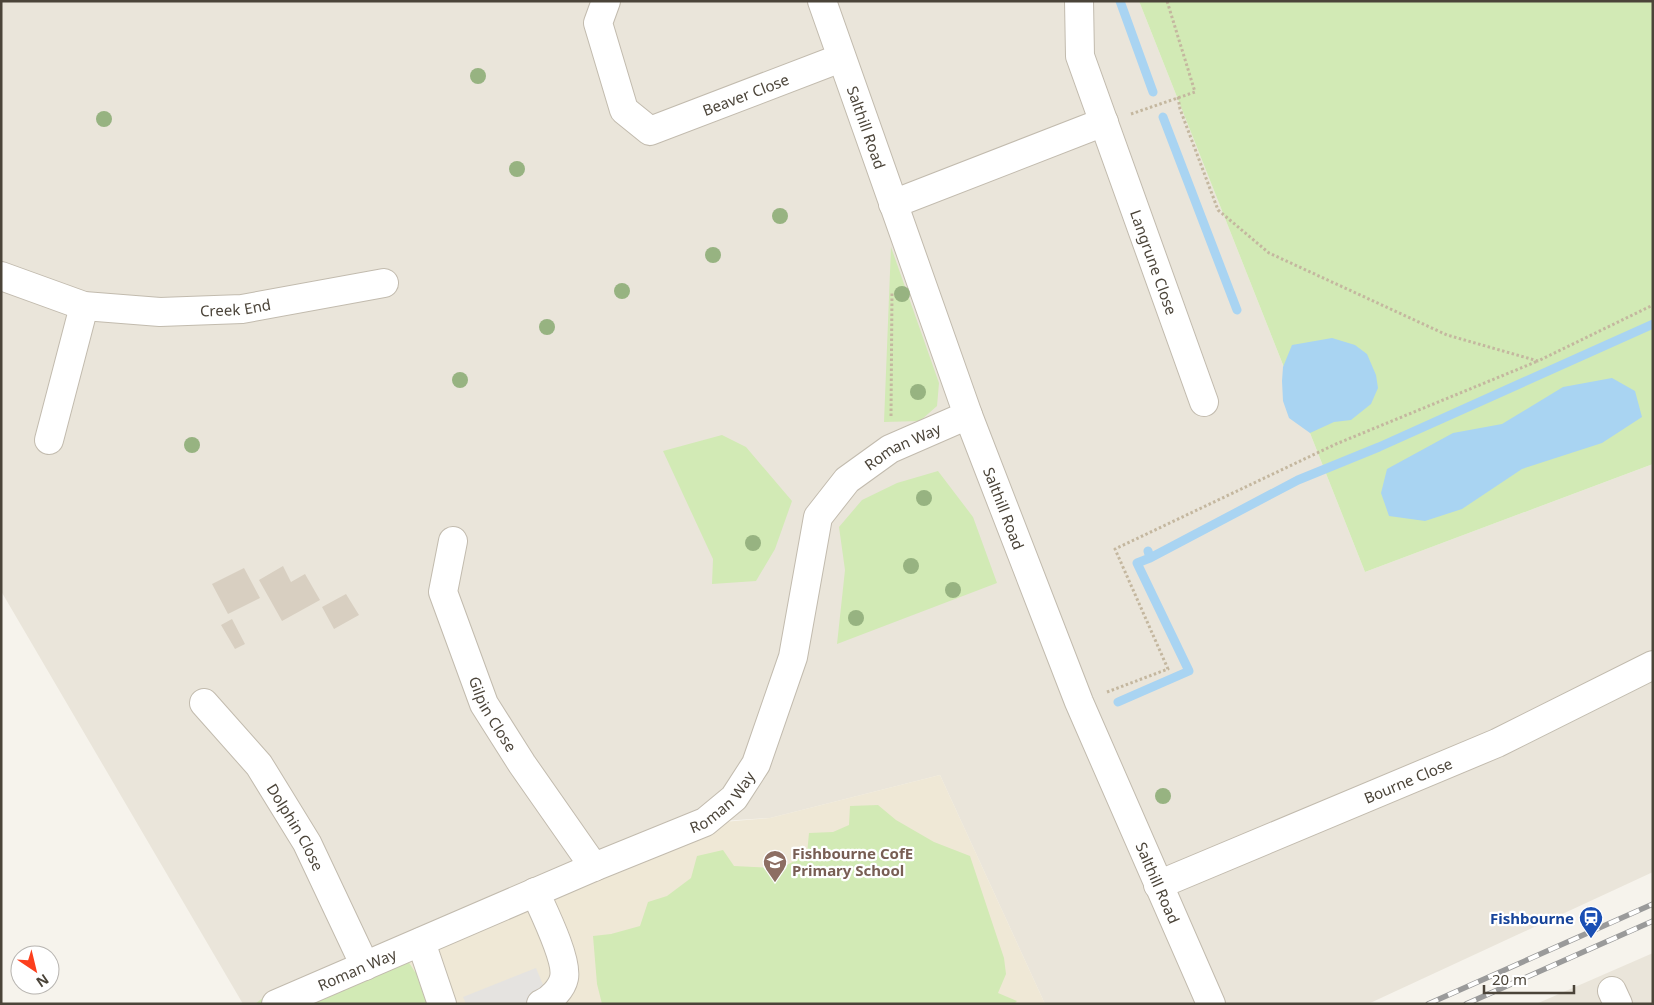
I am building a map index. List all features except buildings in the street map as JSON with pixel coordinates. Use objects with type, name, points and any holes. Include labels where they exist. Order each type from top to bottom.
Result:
[{"type":"street","name":"Beaver Close","points":[[606,1],[598,23],[624,110],[650,131],[842,58]]},
{"type":"street","name":"Salthill Road","points":[[822,1],[968,415],[1079,702],[1211,1004]]},
{"type":"street","name":"Langrune Close","points":[[1079,1],[1080,56],[1204,402]]},
{"type":"street","points":[[893,204],[1104,122]]},
{"type":"street","name":"Creek End","points":[[1,276],[84,306],[160,312],[242,309],[384,283]]},
{"type":"street","points":[[49,440],[84,306]]},
{"type":"street","name":"Roman Way","points":[[276,1004],[535,892],[705,822],[734,798],[756,764],[793,657],[818,517],[847,480],[890,449],[968,415]]},
{"type":"street","name":"Gilpin Close","points":[[453,541],[443,592],[484,704],[522,764],[594,867]]},
{"type":"street","name":"Bourne Close","points":[[1158,885],[1497,743],[1653,665]]},
{"type":"street","name":"Dolphin Close","points":[[204,703],[259,766],[307,843],[365,966]]},
{"type":"street","points":[[535,892],[561,952],[564,977],[557,991],[541,1004]]},
{"type":"street","points":[[421,942],[442,1004]]},
{"type":"path","points":[[1104,122],[1195,92],[1167,1]]},
{"type":"path","points":[[1178,98],[1180,109],[1218,210],[1269,253],[1447,335],[1538,361]]},
{"type":"path","points":[[890,449],[892,283]]},
{"type":"path","points":[[1079,702],[1168,669],[1115,549],[1336,444],[1538,361],[1653,305]]},
{"type":"shaded area","points":[[1,1],[1139,1],[1365,572],[1653,464],[1653,872],[1368,1004],[1045,1004],[940,775],[770,818],[705,822],[276,1004],[243,1004],[1,591]]},
{"type":"shaded area","name":"Fishbourne CofE Primary School","points":[[940,775],[1045,1004],[276,1004],[700,824],[770,818]]},
{"type":"shaded area","points":[[1653,953],[1653,1004],[1536,1004]]},
{"type":"shaded area","points":[[536,968],[549,999],[538,1004],[466,1004],[463,997]]},
{"type":"green space","points":[[1139,1],[1653,1],[1653,464],[1365,572]]},
{"type":"green space","points":[[891,247],[939,383],[937,406],[920,421],[884,422]]},
{"type":"green space","points":[[722,435],[746,447],[792,501],[775,549],[756,581],[712,584],[713,559],[663,451]]},
{"type":"green space","points":[[938,471],[973,517],[997,583],[837,644],[845,570],[839,527],[862,500],[897,483]]},
{"type":"green space","points":[[878,805],[896,820],[934,842],[970,856],[1004,958],[1006,974],[998,993],[1017,1001],[1014,1004],[602,1004],[597,984],[593,936],[611,934],[640,926],[648,902],[667,896],[691,878],[697,856],[723,850],[734,866],[772,868],[787,865],[807,854],[809,833],[833,832],[849,825],[850,806]]},
{"type":"green space","points":[[408,961],[415,972],[421,970],[438,1004],[255,1004],[269,993]]},
{"type":"water","points":[[1332,338],[1355,345],[1367,354],[1376,375],[1378,388],[1371,404],[1351,420],[1334,422],[1310,433],[1289,418],[1283,401],[1283,367],[1292,345]]},
{"type":"water","points":[[1612,378],[1635,391],[1642,417],[1602,443],[1522,469],[1462,509],[1425,521],[1389,516],[1381,493],[1387,469],[1453,433],[1502,424],[1563,387]]},
{"type":"waterway","points":[[1120,1],[1153,92]]},
{"type":"waterway","points":[[1163,117],[1237,310]]},
{"type":"waterway","points":[[1148,551],[1150,558],[1298,480],[1379,447],[1653,324]]},
{"type":"waterway","points":[[1118,702],[1189,671],[1137,563],[1150,558]]},
{"type":"railway","points":[[1428,1004],[1653,904]]},
{"type":"railway","points":[[1466,1004],[1653,921]]},
{"type":"place","name":"Fishbourne CofE Primary School","points":[[775,883]]},
{"type":"place","name":"Fishbourne","points":[[1591,939]]}]
